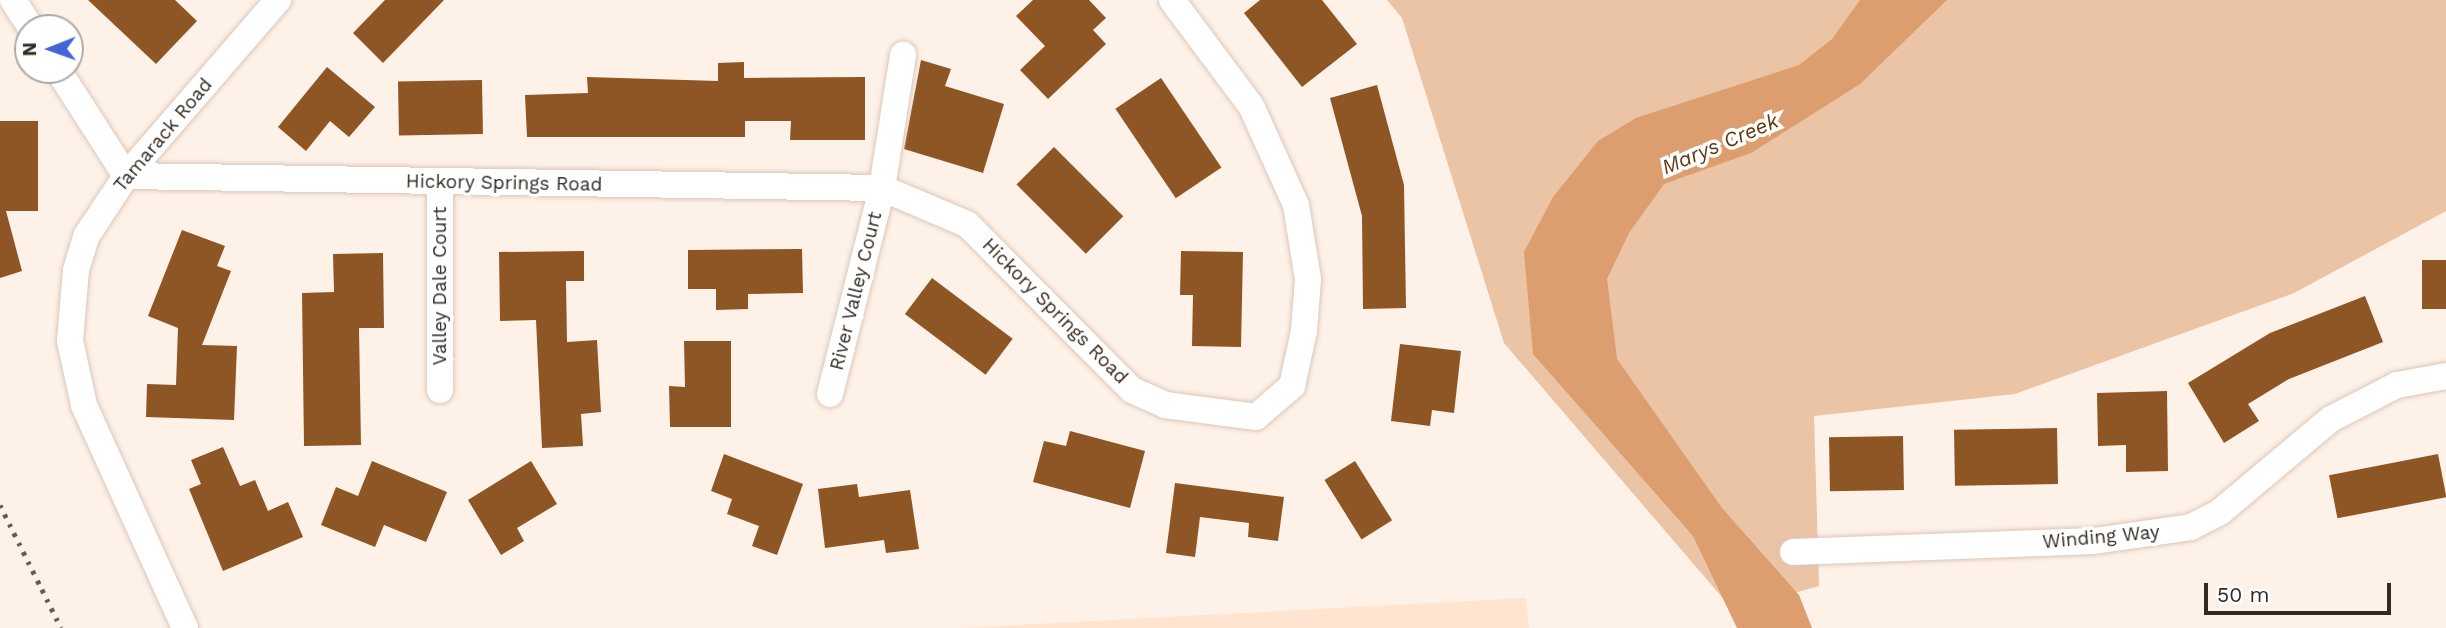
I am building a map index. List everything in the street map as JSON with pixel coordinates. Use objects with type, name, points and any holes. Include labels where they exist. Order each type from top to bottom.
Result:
[{"type":"street","name":"Tamarack Road","points":[[185,628],[84,405],[70,341],[76,270],[87,235],[126,176],[278,0]]},
{"type":"street","name":"Hickory Springs Road","points":[[126,176],[882,188],[967,224],[1132,390],[1164,405],[1233,417],[1256,417],[1292,386],[1304,331],[1308,279],[1296,205],[1251,106],[1172,0]]},
{"type":"street","points":[[882,188],[903,55]]},
{"type":"street","points":[[67,84],[126,176]]},
{"type":"street","name":"Valley Dale Court","points":[[440,182],[440,390]]},
{"type":"street","name":"River Valley Court","points":[[830,394],[882,188]]},
{"type":"street","name":"Winding Way","points":[[1793,552],[2094,541],[2191,527],[2220,512],[2331,419],[2398,385],[2446,376]]},
{"type":"shaded area","points":[[1387,0],[2446,0],[2446,211],[2294,293],[2015,394],[1814,416],[1819,586],[1733,610],[1504,343],[1402,18]]},
{"type":"shaded area","points":[[1526,598],[1529,628],[960,628]]},
{"type":"water","name":"Marys Creek","points":[[1860,0],[1947,0],[1860,84],[1751,153],[1664,184],[1629,233],[1607,279],[1617,359],[1722,508],[1799,595],[1812,628],[1737,628],[1693,536],[1533,354],[1524,252],[1553,197],[1598,141],[1636,118],[1799,65],[1832,39]]},
{"type":"building","points":[[88,0],[175,0],[197,21],[156,64]]},
{"type":"building","points":[[385,0],[444,0],[383,63],[353,33]]},
{"type":"building","points":[[1033,0],[1089,0],[1106,18],[1093,30],[1106,44],[1048,99],[1020,70],[1045,46],[1016,16]]},
{"type":"building","points":[[1260,0],[1322,0],[1357,44],[1302,87],[1244,13]]},
{"type":"building","points":[[921,60],[951,69],[945,86],[1004,104],[983,173],[904,149]]},
{"type":"building","points":[[744,62],[744,78],[865,77],[865,140],[790,140],[791,121],[745,121],[745,137],[527,137],[525,95],[588,93],[587,77],[718,81],[718,63]]},
{"type":"building","points":[[327,67],[375,107],[349,137],[330,121],[306,151],[278,127]]},
{"type":"building","points":[[1161,78],[1221,168],[1176,198],[1115,109]]},
{"type":"building","points":[[482,80],[483,134],[399,135],[398,81]]},
{"type":"building","points":[[1377,85],[1404,185],[1406,308],[1363,309],[1362,216],[1330,98]]},
{"type":"building","points":[[0,121],[38,121],[38,211],[6,211],[22,271],[0,278]]},
{"type":"building","points":[[1054,147],[1123,216],[1086,254],[1017,184]]},
{"type":"building","points":[[182,230],[225,246],[217,266],[231,271],[202,345],[237,346],[234,420],[146,417],[147,384],[176,385],[178,328],[148,316]]},
{"type":"building","points":[[802,249],[803,293],[748,294],[748,309],[716,310],[716,289],[688,289],[688,250]]},
{"type":"building","points":[[584,251],[584,281],[566,281],[567,342],[597,340],[601,412],[581,414],[583,446],[542,448],[536,320],[500,321],[499,252]]},
{"type":"building","points":[[1181,251],[1243,252],[1241,347],[1192,346],[1193,295],[1180,295]]},
{"type":"building","points":[[383,253],[384,328],[359,328],[361,445],[304,446],[302,293],[334,292],[333,254]]},
{"type":"building","points":[[2422,260],[2446,260],[2446,309],[2422,309]]},
{"type":"building","points":[[932,278],[1013,339],[986,375],[905,314]]},
{"type":"building","points":[[2365,296],[2383,342],[2289,379],[2248,404],[2259,421],[2224,443],[2188,383],[2270,333]]},
{"type":"building","points":[[684,341],[731,341],[731,427],[670,427],[669,386],[685,387]]},
{"type":"building","points":[[1400,344],[1461,351],[1454,413],[1432,410],[1430,426],[1391,421]]},
{"type":"building","points":[[2167,391],[2168,471],[2126,472],[2126,445],[2098,446],[2097,393]]},
{"type":"building","points":[[2057,428],[2058,484],[1955,486],[1954,430]]},
{"type":"building","points":[[1070,431],[1145,451],[1130,508],[1033,482],[1044,441],[1066,446]]},
{"type":"building","points":[[1903,436],[1904,490],[1830,491],[1829,437]]},
{"type":"building","points":[[223,447],[240,486],[255,480],[268,511],[288,502],[303,537],[223,571],[189,489],[201,484],[191,460]]},
{"type":"building","points":[[724,454],[803,484],[777,555],[752,546],[759,526],[727,514],[732,499],[711,491]]},
{"type":"building","points":[[2438,454],[2446,497],[2337,518],[2329,475]]},
{"type":"building","points":[[372,461],[447,492],[426,542],[384,525],[375,547],[321,525],[336,487],[358,496]]},
{"type":"building","points":[[531,461],[557,504],[517,528],[524,541],[501,555],[468,500]]},
{"type":"building","points":[[1355,461],[1392,520],[1362,539],[1324,480]]},
{"type":"building","points":[[1175,483],[1284,497],[1278,541],[1248,537],[1249,523],[1200,517],[1195,557],[1166,553]]},
{"type":"building","points":[[857,484],[859,497],[910,490],[919,549],[886,553],[884,540],[825,548],[818,489]]},
{"type":"railway","points":[[0,505],[61,628]]}]
